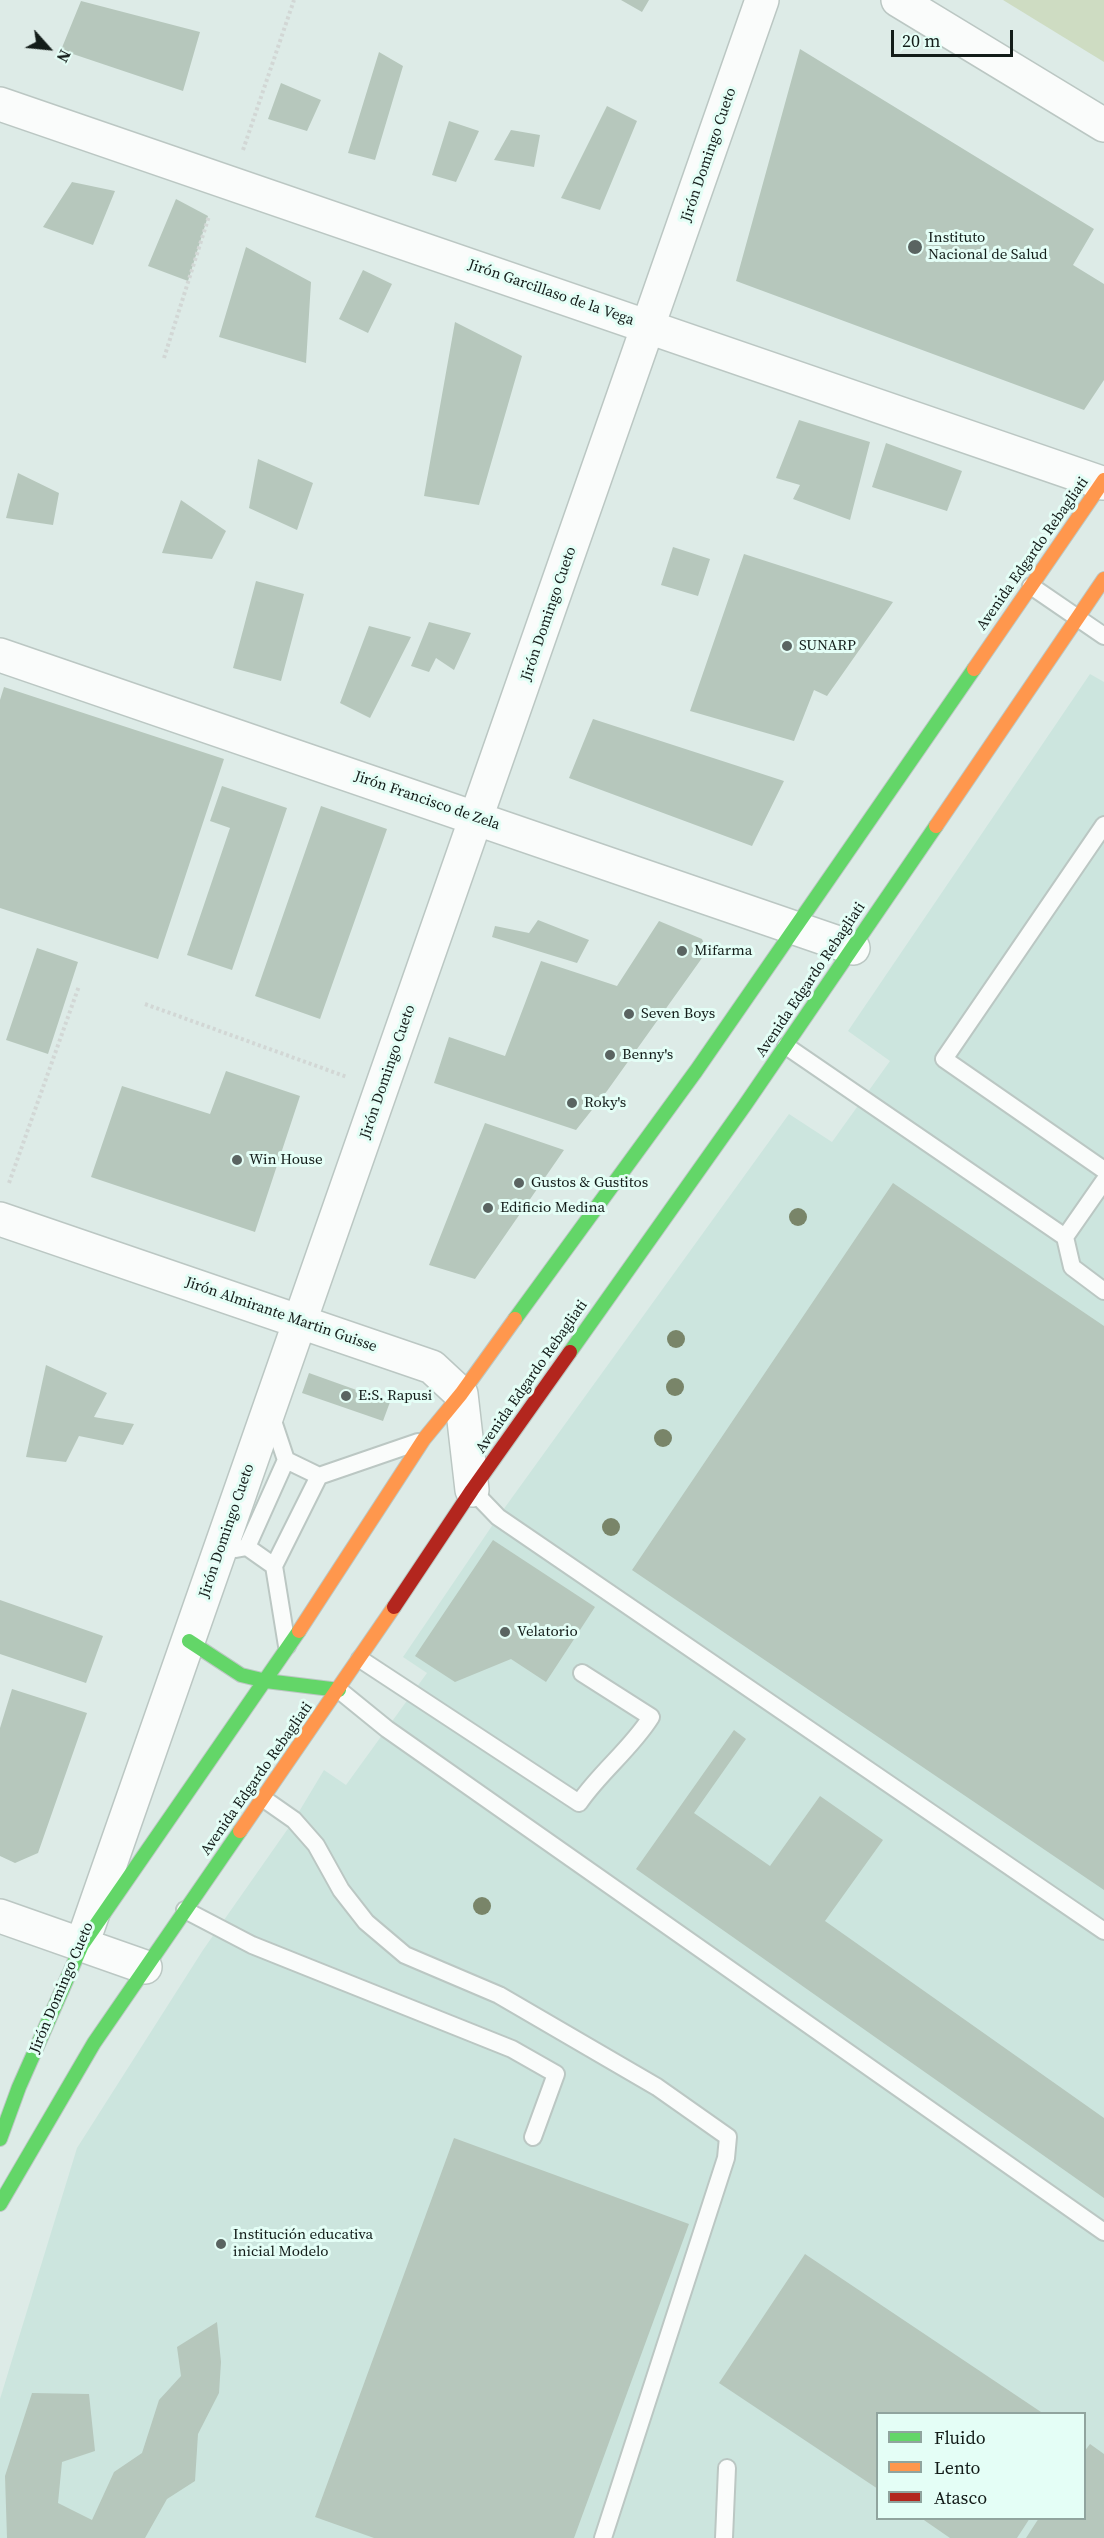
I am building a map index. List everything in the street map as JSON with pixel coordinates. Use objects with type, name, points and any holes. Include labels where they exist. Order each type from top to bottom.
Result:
[{"type":"street","name":"Jirón Domingo Cueto","points":[[0,2139],[19,2087],[82,1945],[189,1641],[233,1549],[269,1412],[650,327],[762,0]]},
{"type":"street","points":[[898,0],[1104,124]]},
{"type":"street","name":"Jirón Garcillaso de la Vega","points":[[0,104],[1103,481]]},
{"type":"street","name":"Avenida Edgardo Rebagliati","points":[[82,1945],[288,1649],[424,1439],[461,1394],[696,1071],[1103,481]]},
{"type":"street","name":"Avenida Edgardo Rebagliati","points":[[0,2204],[94,2043],[145,1967],[339,1690],[472,1490],[786,1046],[1079,619],[1104,579]]},
{"type":"street","name":"Jirón Francisco de Zela","points":[[0,655],[853,948]]},
{"type":"street","name":"Jirón Almirante Martin Guisse","points":[[0,1219],[432,1367],[461,1394]]},
{"type":"street","points":[[461,1394],[472,1490]]},
{"type":"street","points":[[189,1641],[240,1675],[266,1681],[339,1690]]},
{"type":"street","points":[[0,1916],[145,1967]]},
{"type":"lane","points":[[1031,586],[1104,636]]},
{"type":"lane","points":[[1104,825],[944,1059],[1104,1170]]},
{"type":"lane","points":[[786,1046],[1065,1237],[1072,1267],[1104,1291]]},
{"type":"lane","points":[[1065,1237],[1104,1181]]},
{"type":"lane","points":[[269,1412],[286,1460],[319,1476]]},
{"type":"lane","points":[[288,1649],[274,1566],[319,1476],[424,1439]]},
{"type":"lane","points":[[274,1566],[233,1549],[286,1460]]},
{"type":"lane","points":[[472,1490],[498,1517],[1104,1931]]},
{"type":"lane","points":[[360,1659],[579,1803],[590,1786],[639,1737],[651,1717],[582,1673]]},
{"type":"lane","points":[[339,1690],[387,1729],[1104,2232]]},
{"type":"lane","points":[[264,1798],[294,1820],[316,1845],[341,1890],[366,1922],[405,1955],[499,1995],[657,2087],[728,2137],[726,2158],[603,2538]]},
{"type":"lane","points":[[185,1910],[252,1945],[512,2049],[556,2074],[533,2136]]},
{"type":"lane","points":[[724,2538],[727,2468]]},
{"type":"path","points":[[164,358],[294,0]]},
{"type":"path","points":[[8,1187],[79,986]]},
{"type":"path","points":[[145,1004],[382,1089]]},
{"type":"shaded area","points":[[1003,0],[1104,0],[1104,62]]},
{"type":"shaded area","points":[[1090,674],[1104,682],[1104,2538],[0,2538],[0,2399],[77,2148],[203,1950],[294,1820],[324,1770],[346,1785],[427,1673],[403,1657],[498,1517],[789,1114],[832,1142],[890,1061],[848,1031]]},
{"type":"building","points":[[621,0],[649,0],[642,12]]},
{"type":"building","points":[[81,1],[200,32],[183,91],[61,50]]},
{"type":"building","name":"Instituto Nacional de Salud","points":[[800,49],[1094,229],[1073,265],[1104,284],[1104,380],[1084,410],[736,281]]},
{"type":"building","points":[[379,52],[403,66],[375,160],[348,153]]},
{"type":"building","points":[[281,83],[321,100],[307,131],[268,119]]},
{"type":"building","points":[[607,106],[637,121],[600,210],[561,198]]},
{"type":"building","points":[[449,121],[479,131],[456,182],[432,175]]},
{"type":"building","points":[[511,130],[540,135],[534,167],[494,160]]},
{"type":"building","points":[[72,182],[115,191],[93,245],[43,227]]},
{"type":"building","points":[[176,199],[208,216],[188,281],[148,266]]},
{"type":"building","points":[[246,247],[311,282],[306,363],[219,337]]},
{"type":"building","points":[[363,270],[392,284],[368,333],[339,319]]},
{"type":"building","points":[[455,322],[522,356],[479,505],[424,496]]},
{"type":"building","points":[[799,420],[870,442],[850,520],[793,499],[800,485],[776,478]]},
{"type":"building","points":[[886,443],[962,471],[947,511],[872,487]]},
{"type":"building","points":[[258,459],[313,483],[297,530],[249,508]]},
{"type":"building","points":[[18,473],[59,493],[53,525],[6,518]]},
{"type":"building","points":[[181,500],[226,531],[212,559],[162,553]]},
{"type":"building","points":[[673,547],[710,559],[698,596],[661,585]]},
{"type":"building","name":"SUNARP","points":[[744,554],[893,602],[827,696],[814,690],[794,741],[690,711]]},
{"type":"building","points":[[256,581],[304,594],[281,681],[233,668]]},
{"type":"building","points":[[429,622],[471,633],[454,670],[436,658],[429,672],[411,666]]},
{"type":"building","points":[[369,626],[411,637],[370,718],[340,703]]},
{"type":"building","points":[[4,687],[224,759],[158,959],[0,908],[0,700]]},
{"type":"building","points":[[593,719],[784,781],[752,846],[569,778]]},
{"type":"building","points":[[222,786],[287,808],[232,970],[187,955],[230,828],[210,821]]},
{"type":"building","points":[[321,806],[387,829],[320,1019],[255,996]]},
{"type":"building","points":[[538,920],[589,940],[577,963],[492,937],[495,926],[529,933]]},
{"type":"building","points":[[659,921],[702,939],[707,951],[607,1091],[576,1130],[434,1083],[449,1037],[505,1056],[541,961],[617,986]]},
{"type":"building","points":[[37,948],[78,962],[48,1054],[6,1040]]},
{"type":"building","points":[[226,1071],[300,1096],[255,1232],[91,1177],[122,1086],[210,1114]]},
{"type":"building","name":"Edificio Medina","points":[[485,1123],[564,1150],[475,1279],[429,1265]]},
{"type":"building","points":[[893,1183],[1104,1326],[1104,1890],[632,1570]]},
{"type":"building","points":[[46,1365],[107,1393],[94,1417],[134,1424],[123,1445],[79,1436],[66,1462],[26,1457]]},
{"type":"building","points":[[309,1373],[390,1402],[383,1421],[302,1393]]},
{"type":"building","name":"Velatorio","points":[[493,1540],[595,1607],[546,1682],[511,1659],[455,1682],[415,1656]]},
{"type":"building","points":[[0,1600],[103,1636],[86,1683],[0,1654]]},
{"type":"building","points":[[12,1689],[87,1713],[38,1853],[15,1863],[0,1856],[0,1728]]},
{"type":"building","points":[[734,1730],[746,1739],[694,1813],[770,1866],[820,1796],[883,1840],[825,1921],[1104,2118],[1104,2198],[636,1869]]},
{"type":"building","points":[[454,2138],[689,2224],[574,2538],[374,2538],[315,2517]]},
{"type":"building","points":[[805,2254],[1041,2412],[876,2412],[876,2488],[719,2383]]},
{"type":"building","points":[[217,2322],[221,2362],[219,2393],[198,2434],[195,2481],[167,2499],[145,2538],[7,2538],[5,2476],[32,2393],[89,2394],[95,2451],[62,2462],[58,2503],[92,2520],[114,2472],[142,2453],[159,2400],[181,2376],[177,2347]]},
{"type":"building","points":[[1090,2444],[1104,2454],[1104,2538],[1026,2538],[1038,2520],[1086,2520],[1086,2449]]},
{"type":"building","points":[[924,2520],[1029,2520],[1017,2538],[950,2538]]},
{"type":"traffic: fast","points":[[515,1319],[696,1071],[974,669]]},
{"type":"traffic: fast","points":[[570,1352],[745,1105],[936,826]]},
{"type":"traffic: fast","points":[[0,2139],[19,2087],[82,1945],[299,1631]]},
{"type":"traffic: fast","points":[[189,1641],[241,1675],[266,1681],[339,1690]]},
{"type":"traffic: fast","points":[[0,2204],[94,2043],[240,1831]]},
{"type":"traffic: slow","points":[[974,669],[1104,480]]},
{"type":"traffic: slow","points":[[936,826],[1104,579]]},
{"type":"traffic: slow","points":[[299,1631],[424,1439],[461,1394],[515,1319]]},
{"type":"traffic: slow","points":[[240,1831],[394,1607]]},
{"type":"traffic: jam","points":[[394,1607],[472,1490],[570,1352]]},
{"type":"place","name":"Instituto Nacional de Salud","points":[[915,247]]},
{"type":"place","name":"SUNARP","points":[[787,646]]},
{"type":"place","name":"Mifarma","points":[[682,951]]},
{"type":"place","name":"Seven Boys","points":[[629,1014]]},
{"type":"place","name":"Benny's","points":[[610,1055]]},
{"type":"place","name":"Roky's","points":[[572,1103]]},
{"type":"place","name":"Win House","points":[[237,1160]]},
{"type":"place","name":"Gustos & Gustitos","points":[[519,1183]]},
{"type":"place","name":"Edificio Medina","points":[[488,1208]]},
{"type":"place","name":"E:S. Rapusi","points":[[346,1396]]},
{"type":"place","name":"Velatorio","points":[[505,1632]]},
{"type":"place","name":"Institución educativa inicial Modelo","points":[[221,2244]]}]
